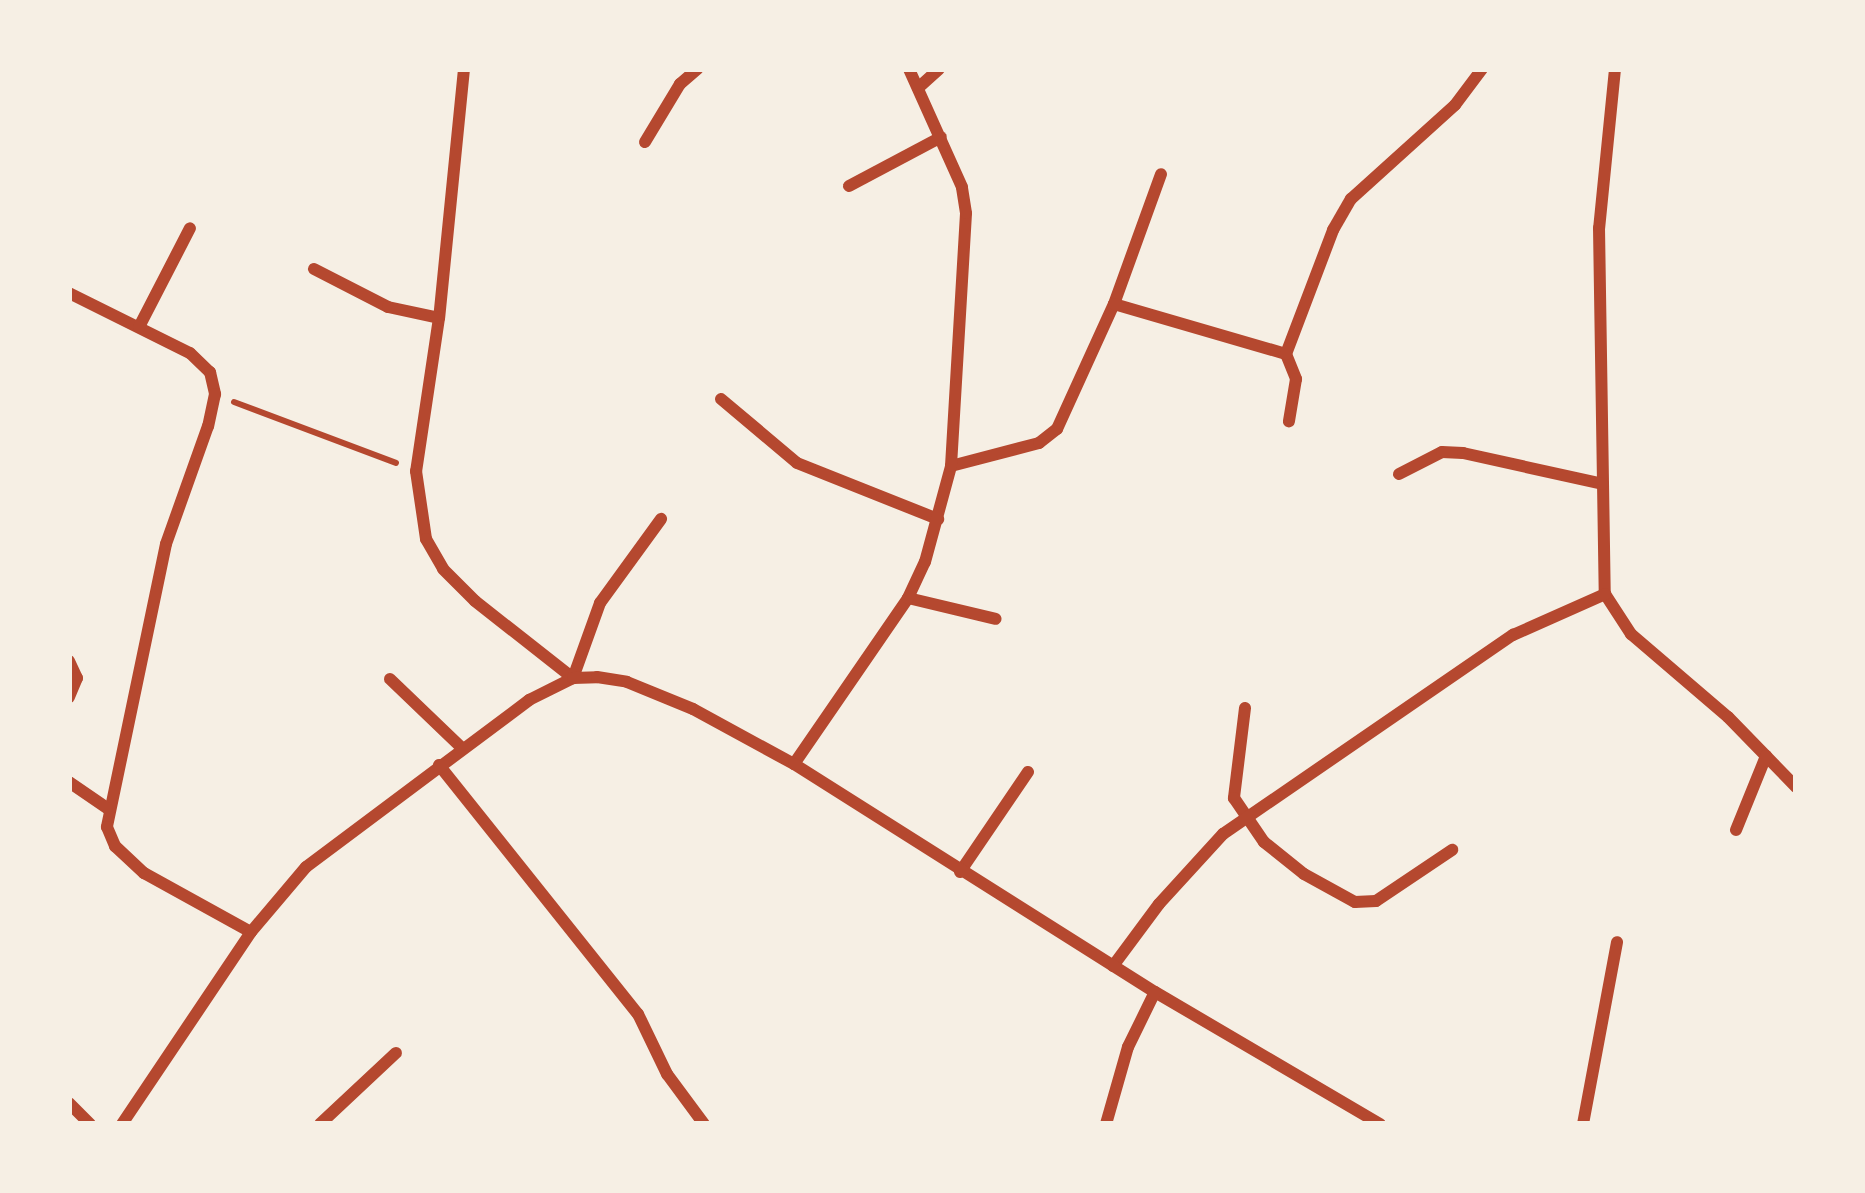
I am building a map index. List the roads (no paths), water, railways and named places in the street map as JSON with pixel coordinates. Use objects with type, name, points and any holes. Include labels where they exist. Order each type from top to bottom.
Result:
[{"type":"street","points":[[464,69],[439,318],[416,471],[426,539],[443,568],[475,601],[573,677],[627,682],[693,709],[794,764],[1155,992],[1380,1124]]},
{"type":"street","points":[[645,142],[680,84],[697,69]]},
{"type":"street","points":[[794,764],[908,598],[938,519],[951,466],[966,213],[962,187],[909,69]]},
{"type":"street","points":[[918,88],[939,69]]},
{"type":"street","points":[[1289,422],[1296,379],[1286,354],[1333,230],[1352,199],[1455,105],[1482,69]]},
{"type":"street","points":[[1615,69],[1599,229],[1605,594],[1631,634],[1796,787]]},
{"type":"street","points":[[849,186],[941,137]]},
{"type":"street","points":[[951,466],[1039,443],[1057,429],[1114,304],[1161,174]]},
{"type":"street","points":[[140,327],[190,228]]},
{"type":"street","points":[[314,269],[388,307],[439,318]]},
{"type":"street","points":[[69,292],[190,353],[209,372],[215,394],[166,544],[107,808],[107,827],[127,859],[250,932]]},
{"type":"street","points":[[1114,304],[1286,354]]},
{"type":"street","points":[[721,399],[797,463],[938,519]]},
{"type":"street","points":[[1399,474],[1442,452],[1463,453],[1604,484]]},
{"type":"street","points":[[122,1124],[250,932],[307,867],[529,700],[573,677],[600,603],[661,519]]},
{"type":"street","points":[[1113,966],[1200,855],[1244,819],[1513,634],[1605,594]]},
{"type":"street","points":[[908,598],[996,619]]},
{"type":"street","points":[[69,661],[77,678],[69,697]]},
{"type":"street","points":[[390,679],[462,748]]},
{"type":"street","points":[[1245,708],[1233,773],[1234,798],[1244,819],[1292,865],[1355,902],[1376,901],[1452,850]]},
{"type":"street","points":[[1736,830],[1766,756]]},
{"type":"street","points":[[439,765],[638,1014],[667,1074],[704,1124]]},
{"type":"street","points":[[960,872],[1028,772]]},
{"type":"street","points":[[69,782],[107,808]]},
{"type":"street","points":[[1582,1124],[1618,942]]},
{"type":"street","points":[[1106,1124],[1128,1047],[1155,992]]},
{"type":"street","points":[[320,1124],[397,1053]]},
{"type":"street","points":[[69,1103],[91,1124]]}]
